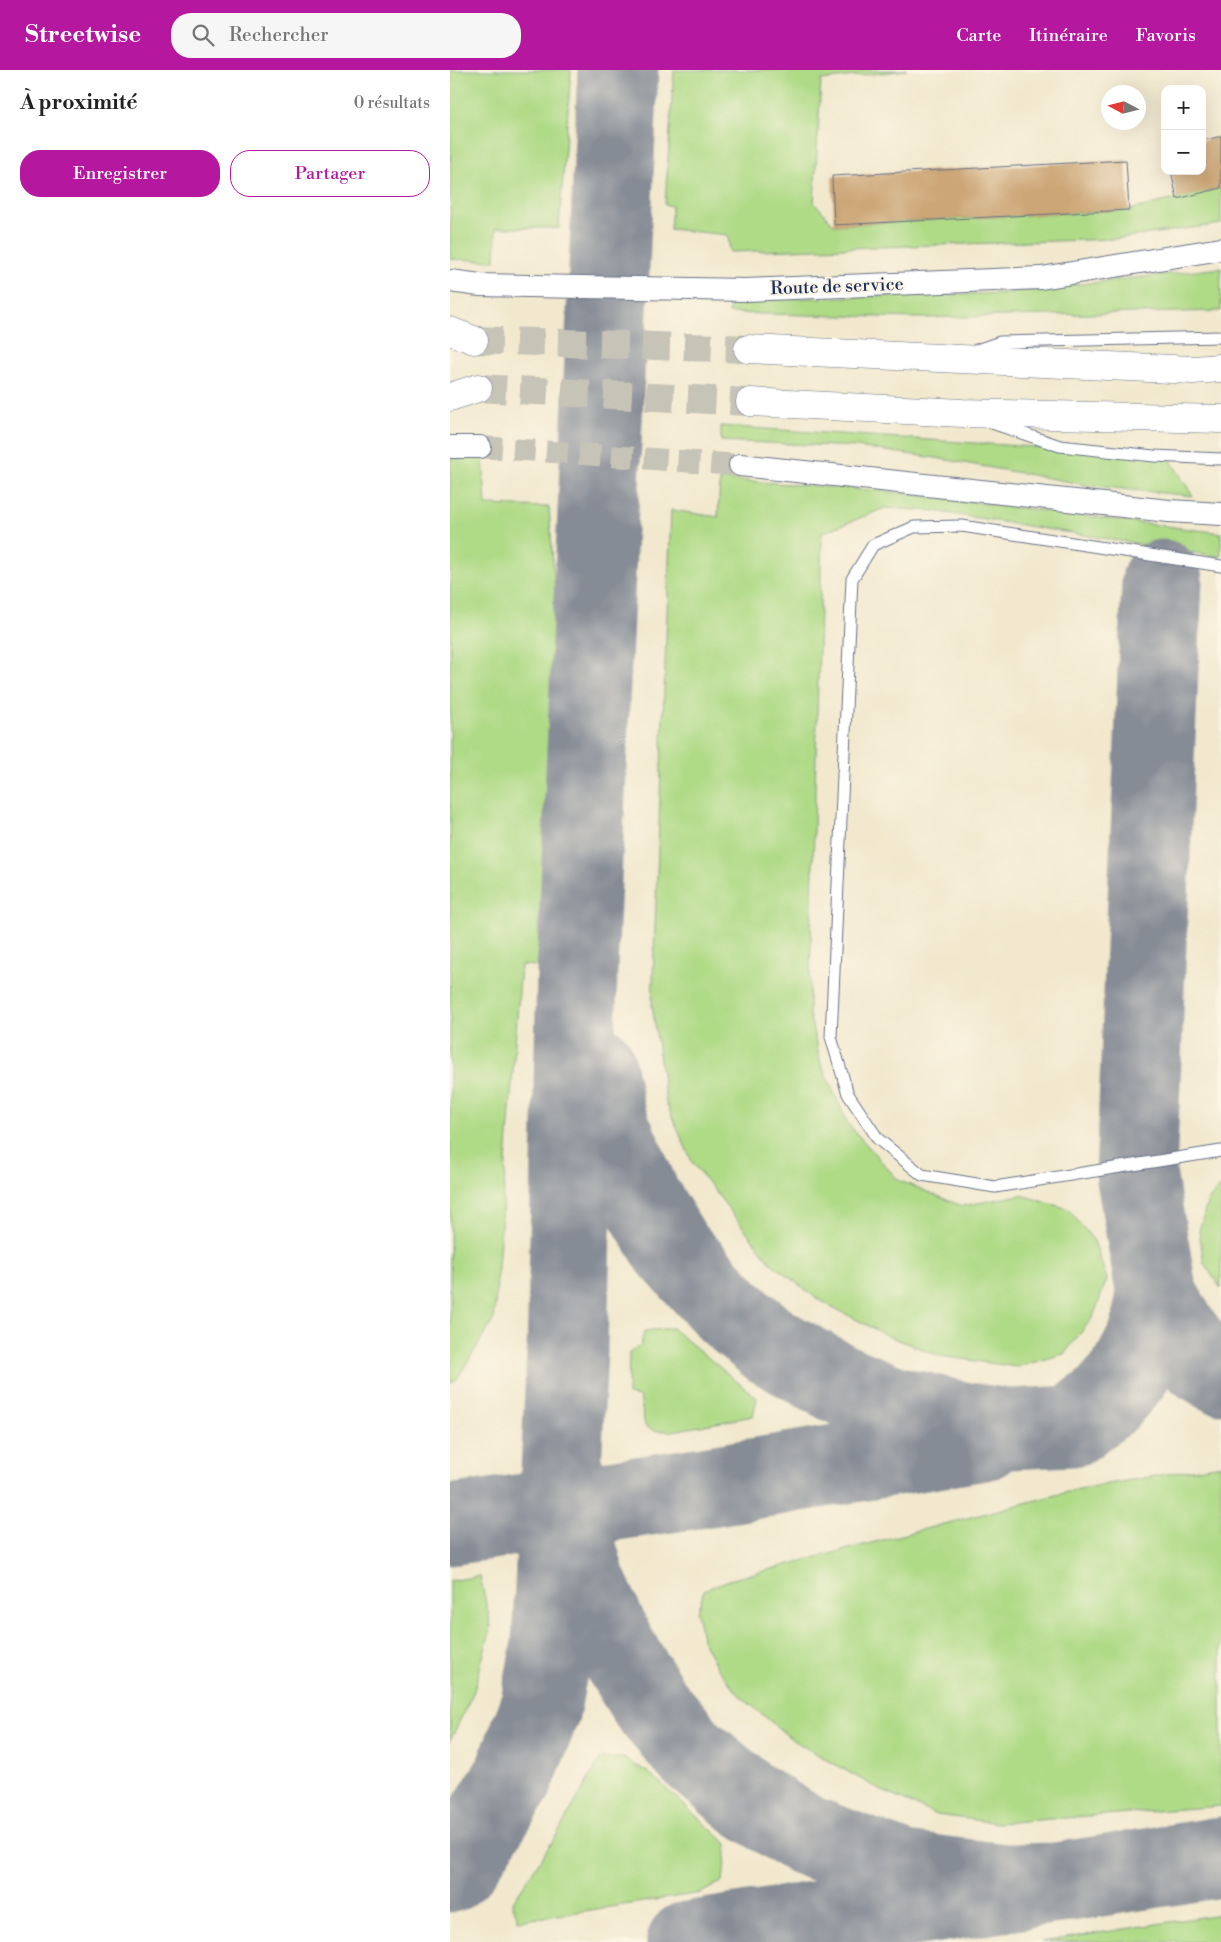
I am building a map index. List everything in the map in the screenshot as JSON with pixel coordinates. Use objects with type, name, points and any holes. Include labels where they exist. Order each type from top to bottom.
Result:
[{"type":"main road","points":[[748,349],[1193,370],[1221,368]]},
{"type":"main road","points":[[450,388],[478,388],[450,397]]},
{"type":"main road","points":[[750,402],[962,413],[1221,419]]},
{"type":"street","name":"Route de service","points":[[450,281],[480,286],[746,290],[1031,279],[1221,249]]},
{"type":"street","points":[[450,447],[480,447]]},
{"type":"street","points":[[740,465],[1169,512],[1221,514]]},
{"type":"lane","points":[[952,358],[1000,342],[1221,337]]},
{"type":"lane","points":[[962,413],[1060,446],[1154,456],[1221,460]]},
{"type":"lane","points":[[1221,566],[962,526],[914,527],[873,545],[852,578],[832,1037],[848,1094],[878,1139],[922,1175],[995,1187],[1221,1151]]},
{"type":"green space","points":[[451,70],[571,70],[559,228],[496,228],[495,261],[450,259]]},
{"type":"green space","points":[[674,70],[907,70],[821,80],[814,202],[834,225],[1129,210],[1221,188],[1221,224],[1114,239],[730,252],[728,235],[670,229],[672,206],[665,205]]},
{"type":"green space","points":[[1221,268],[1221,311],[919,318],[729,313],[731,300],[1004,293]]},
{"type":"green space","points":[[721,426],[1168,456],[1193,496],[1093,486],[936,458],[857,447],[721,441]]},
{"type":"green space","points":[[483,457],[486,505],[549,507],[579,935],[537,966],[521,965],[494,1319],[457,1379],[450,1383],[450,459]]},
{"type":"green space","points":[[720,479],[885,491],[1221,533],[1221,557],[934,511],[885,508],[822,533],[809,1013],[821,1064],[848,1124],[898,1180],[962,1206],[1021,1195],[1068,1209],[1094,1241],[1107,1279],[1093,1317],[1064,1354],[1017,1367],[940,1356],[888,1336],[819,1300],[772,1264],[692,1162],[666,1103],[652,1005],[671,510],[718,517]]},
{"type":"green space","points":[[1221,1186],[1221,1289],[1204,1263],[1199,1231],[1208,1200]]},
{"type":"green space","points":[[672,1328],[757,1398],[753,1416],[673,1431],[656,1431],[645,1426],[640,1397],[628,1395],[629,1353],[641,1345],[644,1331]]},
{"type":"green space","points":[[1221,1465],[1221,1806],[998,1823],[937,1815],[880,1790],[794,1741],[739,1695],[718,1669],[702,1639],[697,1612],[704,1590],[729,1580],[1079,1489]]},
{"type":"green space","points":[[480,1576],[491,1627],[474,1691],[450,1741],[450,1581]]},
{"type":"green space","points":[[623,1758],[648,1772],[727,1844],[723,1881],[701,1893],[519,1921],[512,1903],[556,1836],[600,1759]]},
{"type":"green space","points":[[1221,1914],[1221,1942],[1041,1942]]},
{"type":"building","points":[[1221,136],[1221,188],[1177,199],[1172,175],[1206,175],[1206,140]]},
{"type":"building","points":[[1126,160],[1129,210],[834,225],[832,176]]},
{"type":"taxiway","points":[[450,1872],[461,1861],[513,1779],[540,1709],[552,1644],[567,1351],[577,970],[618,70]]},
{"type":"taxiway","points":[[1162,580],[1136,1173],[1157,1295],[1178,1332],[1201,1362],[1221,1374]]},
{"type":"taxiway","points":[[595,1064],[605,1116],[640,1196],[672,1249],[730,1312],[771,1346],[840,1384],[894,1406],[962,1422],[1009,1429],[1072,1426],[1106,1401],[1130,1373],[1149,1336],[1157,1295]]},
{"type":"taxiway","points":[[450,1525],[704,1487],[984,1440]]},
{"type":"taxiway","points":[[571,1530],[586,1583],[614,1645],[651,1705],[692,1753],[747,1799],[805,1835],[904,1872],[1005,1884],[1060,1883]]},
{"type":"taxiway","points":[[687,1942],[1221,1857]]},
{"type":"tunnel","points":[[474,340],[748,349]]},
{"type":"tunnel","points":[[478,388],[750,402]]},
{"type":"tunnel","points":[[480,447],[740,465]]}]
